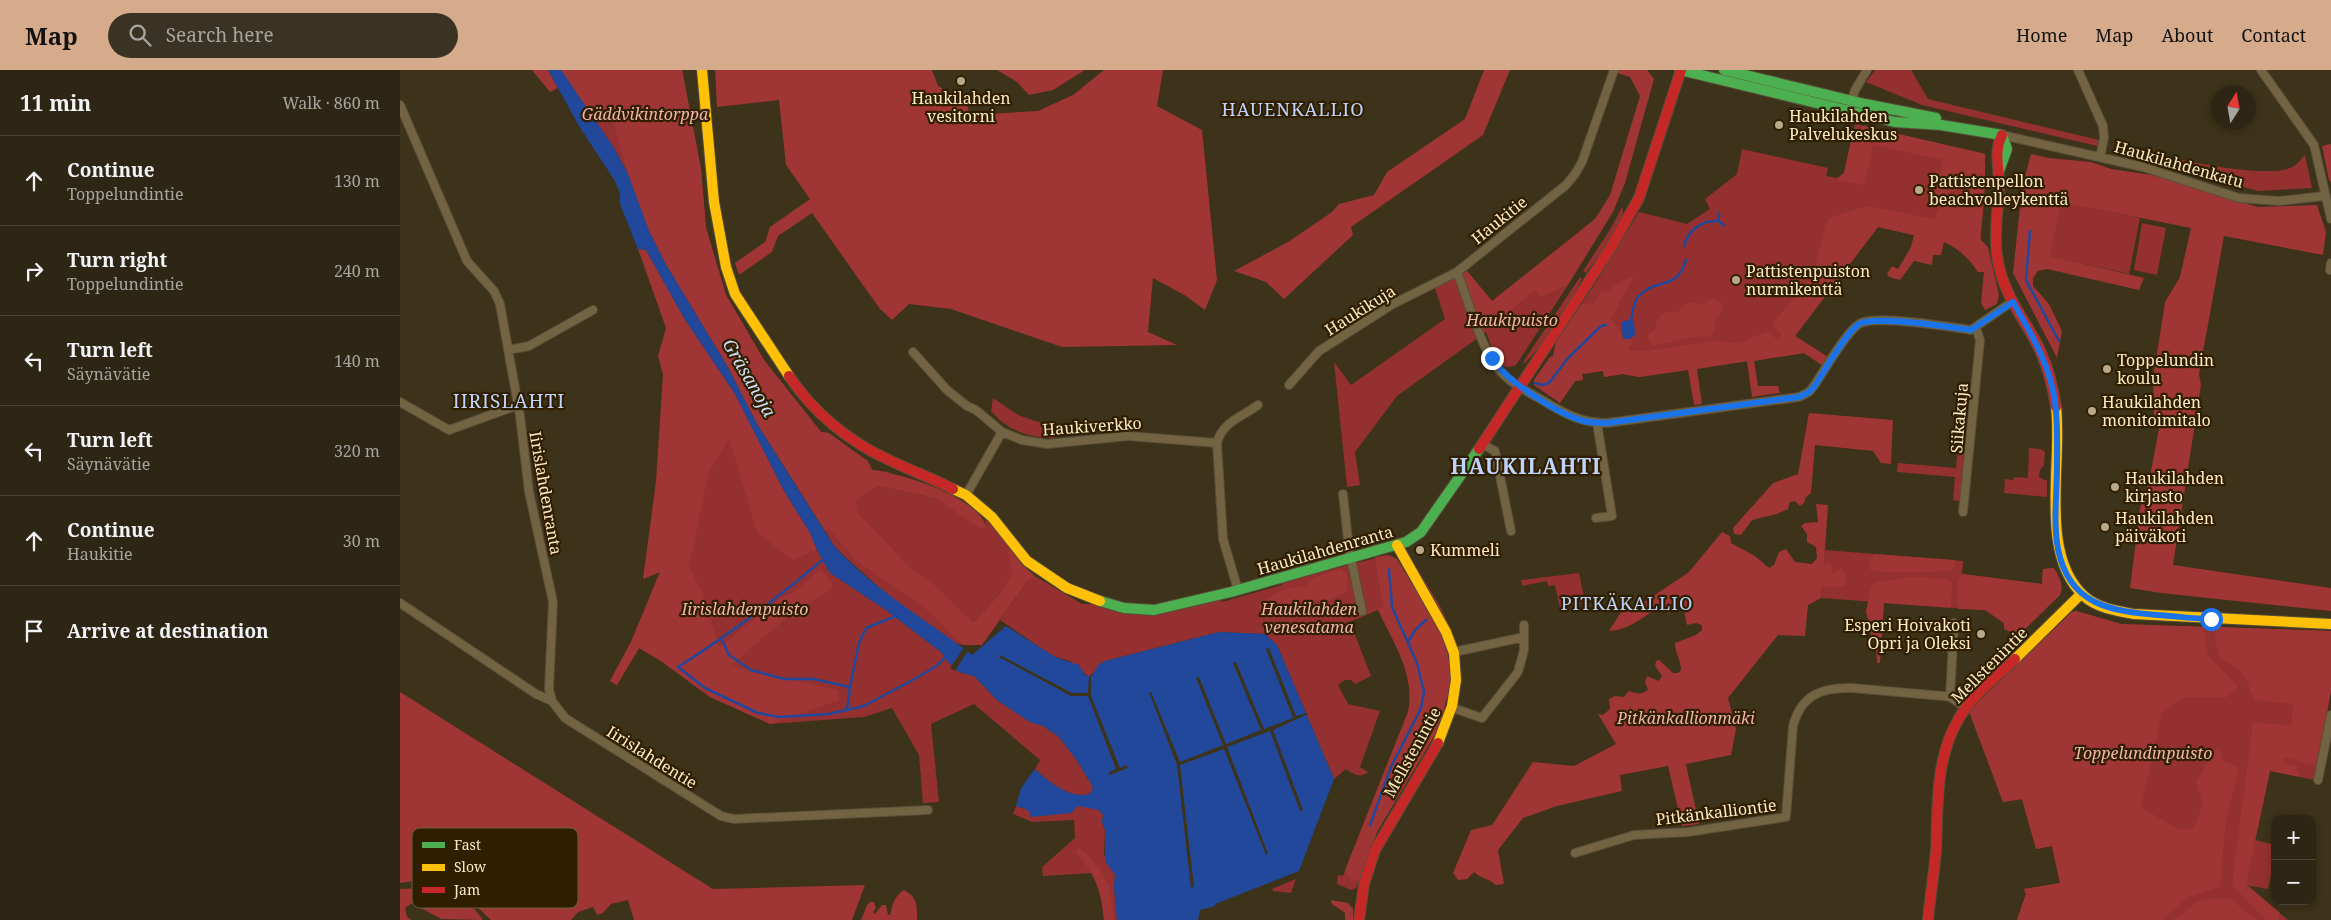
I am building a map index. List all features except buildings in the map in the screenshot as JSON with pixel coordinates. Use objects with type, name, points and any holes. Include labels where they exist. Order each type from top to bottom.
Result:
[{"type":"street","name":"Haukilahdenranta","points":[[702,70],[719,238],[735,294],[797,388],[835,427],[862,446],[886,459],[930,477],[966,495],[992,517],[1017,546],[1032,556],[1043,570],[1068,588],[1089,598],[1124,608],[1168,608],[1238,590],[1397,545],[1414,537],[1426,526],[1610,250],[1639,198],[1681,70]]},
{"type":"street","name":"Haukitie","points":[[1457,272],[1566,185],[1575,174],[1582,162],[1614,70]]},
{"type":"street","name":"Haukilahdenkatu","points":[[1681,70],[1895,122],[1941,125],[2000,134]]},
{"type":"street","name":"Haukilahdenkatu","points":[[1724,70],[1923,117],[1963,123],[2000,134],[2165,173],[2239,198],[2279,201],[2324,196]]},
{"type":"street","points":[[1848,112],[1850,100],[1866,70]]},
{"type":"street","points":[[2078,70],[2103,126],[2104,138],[2100,157]]},
{"type":"street","points":[[2261,70],[2314,145],[2324,196],[2331,219]]},
{"type":"street","name":"Iirislahdenranta","points":[[400,105],[467,261],[497,296],[518,405],[529,492],[553,602],[549,689],[552,701]]},
{"type":"street","points":[[2000,134],[1995,156],[1999,171],[1998,262],[2003,282],[2037,342],[2053,387],[2057,418],[2058,547],[2070,581],[2081,594],[2094,603],[2134,613],[2331,624]]},
{"type":"street","points":[[1457,272],[1482,338],[1496,366],[1520,387],[1565,415],[1585,422],[1597,423],[1804,395],[1814,387],[1854,328],[1865,322],[1880,320],[1971,330],[2013,302]]},
{"type":"street","name":"Haukikuja","points":[[1289,385],[1319,351],[1393,304],[1457,272]]},
{"type":"street","points":[[508,350],[529,346],[593,310]]},
{"type":"street","name":"Siikakuja","points":[[1963,512],[1980,340],[1976,328]]},
{"type":"street","name":"Haukiverkko","points":[[912,352],[947,390],[1002,432],[1034,444],[1069,443],[1128,436],[1216,442]]},
{"type":"street","points":[[400,402],[449,430],[518,405]]},
{"type":"street","points":[[1238,590],[1223,539],[1216,442],[1224,426],[1258,405]]},
{"type":"street","points":[[1596,518],[1612,516],[1597,423]]},
{"type":"street","points":[[966,495],[1002,432]]},
{"type":"street","points":[[1482,444],[1495,452],[1511,531]]},
{"type":"street","points":[[1343,494],[1349,549],[1362,611]]},
{"type":"street","name":"Mellstenintie","points":[[1359,920],[1364,885],[1376,848],[1444,731],[1453,708],[1456,681],[1454,652],[1446,631],[1397,545]]},
{"type":"street","name":"Mellstenintie","points":[[1928,920],[1943,752],[1952,728],[1966,708],[2081,594]]},
{"type":"street","name":"Iirislahdentie","points":[[400,603],[536,694],[552,701],[565,718],[703,805],[727,818],[928,810]]},
{"type":"street","points":[[1950,697],[1954,623]]},
{"type":"street","points":[[1453,708],[1482,718],[1518,672],[1524,650],[1524,625]]},
{"type":"street","points":[[1454,652],[1524,637]]},
{"type":"street","name":"Pitkänkalliontie","points":[[1575,852],[1634,835],[1688,832],[1786,816],[1793,726],[1796,714],[1810,698],[1820,692],[1846,688],[1950,697],[1966,708]]},
{"type":"street","points":[[2318,780],[2331,716]]},
{"type":"green space","points":[[532,70],[548,70],[558,88],[550,92]]},
{"type":"green space","name":"Gäddvikintorppa","points":[[561,70],[682,70],[701,169],[706,228],[726,295],[764,360],[821,432],[829,433],[821,470],[868,461],[872,470],[889,472],[877,486],[935,498],[987,528],[985,518],[1014,550],[1009,552],[1013,574],[1002,591],[973,623],[963,645],[952,641],[917,618],[834,546],[649,231],[628,174],[614,148]]},
{"type":"green space","name":"Gäddvikintorppa","points":[[561,70],[682,70],[701,169],[706,228],[726,295],[764,360],[821,432],[829,433],[868,461],[872,470],[919,481],[955,497],[970,506],[981,517],[987,528],[980,528],[935,498],[877,486],[856,499],[857,512],[910,568],[937,587],[973,623],[1002,591],[1012,574],[1008,552],[1014,550],[1022,561],[1020,563],[1035,576],[1027,582],[982,645],[963,645],[925,608],[858,562],[829,529],[825,531],[757,424],[726,364],[665,263],[649,231],[628,174],[612,119],[594,119]]},
{"type":"green space","points":[[715,70],[932,70],[938,86],[966,102],[970,115],[1038,111],[1073,95],[1104,70],[1163,70],[1157,106],[1202,130],[1217,280],[1205,310],[1186,296],[1153,278],[1148,332],[1177,345],[1062,347],[951,309],[909,304],[892,320],[880,309],[812,213],[778,236],[772,252],[739,275],[735,263],[765,242],[770,227],[810,199],[786,165],[779,100],[717,107]]},
{"type":"green space","points":[[997,70],[1085,70],[1053,90],[1029,95],[1017,82]]},
{"type":"green space","points":[[1484,70],[1510,70],[1483,135],[1351,227],[1353,235],[1284,299],[1266,282],[1234,271],[1288,242],[1332,212],[1339,204],[1374,195],[1387,172],[1465,119]]},
{"type":"green space","points":[[1618,70],[1647,70],[1654,79],[1625,183],[1613,212],[1568,285],[1541,298],[1535,290],[1506,314],[1500,329],[1492,327],[1485,323],[1474,308],[1466,290],[1462,274],[1467,271],[1492,301],[1595,219],[1610,195],[1640,96],[1630,77],[1617,73]]},
{"type":"green space","points":[[1875,70],[1911,70],[1928,99],[2099,140],[2097,146],[1922,105],[1866,82]]},
{"type":"green space","points":[[1855,124],[1985,154],[1985,186],[1978,272],[1963,254],[1944,242],[1878,227],[1795,336],[1828,357],[1822,365],[1804,353],[1639,377],[1623,374],[1604,377],[1603,371],[1582,374],[1583,380],[1575,381],[1560,403],[1534,385],[1534,380],[1550,357],[1553,356],[1556,342],[1639,212],[1687,224],[1710,209],[1705,199],[1737,174],[1742,149],[1828,168],[1826,176],[1837,178],[1844,173]]},
{"type":"green space","points":[[1864,126],[1985,154],[1985,186],[1980,239],[1988,247],[1999,295],[1997,304],[1985,310],[1981,303],[1984,272],[1978,272],[1963,254],[1944,242],[1941,255],[1933,255],[1932,265],[1914,261],[1900,280],[1889,277],[1887,274],[1892,266],[1898,269],[1911,247],[1914,235],[1878,227],[1795,336],[1828,357],[1822,365],[1804,353],[1754,361],[1758,386],[1778,386],[1780,393],[1752,397],[1747,361],[1697,369],[1702,404],[1694,405],[1688,370],[1639,377],[1623,374],[1604,377],[1603,371],[1582,374],[1583,380],[1575,381],[1560,403],[1534,385],[1534,380],[1550,357],[1553,356],[1556,342],[1582,304],[1594,303],[1602,290],[1608,292],[1620,282],[1634,276],[1611,318],[1622,335],[1630,339],[1635,335],[1628,350],[1647,351],[1715,341],[1738,343],[1767,332],[1778,340],[1782,335],[1773,326],[1773,323],[1813,276],[1826,224],[1830,218],[1867,206],[1934,219],[1941,208],[1961,192],[1968,182],[1961,175],[1956,177],[1952,189],[1937,205],[1934,203],[1943,160],[1873,145],[1864,185],[1837,180],[1844,173],[1853,132]]},
{"type":"green space","points":[[2116,144],[2207,165],[2259,171],[2280,170],[2294,166],[2305,155],[2312,188],[2258,191],[2113,151]]},
{"type":"green space","points":[[2331,144],[2331,182],[2322,146]]},
{"type":"green space","points":[[2031,154],[2049,158],[2091,162],[2111,169],[2152,175],[2258,207],[2317,205],[2326,232],[2323,255],[2224,236],[2199,374],[2201,385],[2173,565],[2331,588],[2331,611],[2130,588],[2140,508],[2149,482],[2160,423],[2154,414],[2153,379],[2165,302],[2180,277],[2191,228],[2061,202],[2050,256],[2144,278],[2139,290],[2047,269],[2038,271],[2033,278],[2033,286],[2049,304],[2062,331],[2057,358],[2013,273],[2022,188]]},
{"type":"green space","points":[[2061,201],[2140,218],[2129,274],[2049,256]]},
{"type":"green space","points":[[1622,207],[1621,222],[1610,241],[1586,273],[1583,271],[1611,228]]},
{"type":"green space","points":[[2142,223],[2166,228],[2157,275],[2134,270]]},
{"type":"green space","points":[[638,249],[646,250],[684,318],[735,394],[783,489],[810,533],[817,550],[792,560],[757,532],[729,438],[708,474],[689,567],[702,592],[717,642],[720,647],[778,600],[797,590],[820,569],[832,583],[832,589],[790,615],[732,664],[743,670],[837,690],[839,700],[770,724],[710,697],[661,661],[639,648],[617,685],[610,681],[631,642],[660,572],[643,579],[656,481],[663,374],[658,356],[666,328]]},
{"type":"green space","name":"Haukipuisto","points":[[1467,271],[1492,301],[1525,275],[1541,298],[1568,285],[1516,365],[1503,366],[1499,362],[1486,332],[1397,396],[1355,452],[1360,485],[1347,487],[1334,362],[1351,385],[1445,319],[1435,288]]},
{"type":"green space","points":[[1580,277],[1582,278],[1571,302],[1546,340],[1525,363],[1523,362]]},
{"type":"green space","points":[[1714,299],[1721,302],[1723,310],[1714,321],[1715,330],[1711,337],[1698,336],[1652,346],[1648,340],[1648,335],[1655,329],[1661,315],[1667,312],[1678,312],[1691,302],[1705,305],[1707,301]]},
{"type":"green space","name":"Iirislahdenpuisto","points":[[698,359],[810,533],[830,573],[886,610],[941,652],[959,672],[974,676],[997,700],[1030,722],[1043,726],[1059,737],[1076,759],[1093,787],[1090,794],[1082,795],[1067,792],[1047,779],[1035,769],[1040,760],[974,704],[931,724],[939,802],[923,803],[919,755],[892,708],[864,717],[770,724],[710,697],[661,661],[639,648],[617,685],[610,681],[631,642],[660,572],[643,579],[649,541]]},
{"type":"green space","points":[[993,398],[1018,415],[1059,429],[1055,438],[1028,435],[1005,424],[991,411]]},
{"type":"green space","points":[[1809,413],[1893,420],[1891,464],[1881,463],[1873,451],[1815,445],[1811,493],[1806,497],[1804,503],[1800,506],[1795,501],[1790,502],[1788,509],[1777,514],[1752,520],[1741,535],[1734,534],[1733,528],[1773,483],[1798,474]]},
{"type":"green space","points":[[1960,430],[1966,431],[1960,501],[1953,500],[1955,477],[1897,472],[1898,463],[1956,468]]},
{"type":"green space","points":[[2029,448],[2041,449],[2045,452],[2044,465],[2040,470],[2039,477],[2047,481],[2047,497],[2004,493],[2005,479],[2013,480],[2014,477],[2028,478]]},
{"type":"green space","name":"Pitkänkallionmäki","points":[[1816,504],[1828,505],[1824,564],[1831,563],[1832,574],[1840,568],[1846,577],[1846,584],[1844,587],[1822,586],[1821,598],[1808,605],[1805,636],[1778,635],[1728,698],[1736,729],[1731,755],[1686,764],[1699,824],[1682,826],[1668,766],[1620,775],[1622,791],[1557,806],[1523,818],[1498,850],[1504,884],[1496,885],[1474,872],[1467,879],[1458,880],[1453,873],[1471,830],[1492,825],[1533,762],[1574,766],[1616,744],[1598,714],[1603,715],[1610,709],[1609,699],[1615,696],[1624,697],[1629,691],[1639,694],[1648,690],[1645,682],[1647,676],[1659,681],[1662,676],[1655,666],[1656,661],[1659,660],[1673,673],[1678,673],[1681,670],[1681,666],[1675,643],[1696,635],[1702,630],[1702,625],[1696,623],[1687,625],[1681,597],[1675,599],[1669,614],[1661,603],[1644,617],[1630,625],[1609,631],[1621,612],[1634,609],[1689,572],[1722,532],[1730,536],[1731,543],[1755,556],[1769,568],[1774,565],[1779,552],[1786,549],[1795,562],[1812,564],[1817,558],[1816,547],[1807,542],[1807,534],[1801,526],[1805,523],[1818,522]]},
{"type":"green space","points":[[1825,550],[1963,561],[1962,574],[2042,584],[2043,569],[2054,568],[2060,581],[2061,591],[2060,595],[2019,635],[2004,629],[2004,623],[1985,610],[1821,598]]},
{"type":"green space","points":[[1407,552],[1440,606],[1455,639],[1453,639],[1407,558]]},
{"type":"green space","points":[[1874,554],[1955,560],[1954,569],[1925,572],[1870,570],[1870,563]]},
{"type":"green space","name":"Haukilahden venesatama","points":[[1388,555],[1397,559],[1450,667],[1444,713],[1438,728],[1377,832],[1356,888],[1351,890],[1337,884],[1338,875],[1343,876],[1408,712],[1410,698],[1409,685],[1402,659],[1378,610],[1350,622],[1371,676],[1355,684],[1351,680],[1345,680],[1338,685],[1348,704],[1380,711],[1360,767],[1368,772],[1360,775],[1346,769],[1334,779],[1277,645],[1265,634],[1219,632],[1105,661],[1089,677],[1070,661],[1055,657],[1000,620],[1027,582],[1035,576],[1082,604],[1094,604],[1116,610],[1220,598],[1222,602],[1282,585],[1281,582]]},
{"type":"green space","points":[[1388,555],[1397,559],[1445,639],[1450,667],[1450,688],[1435,735],[1377,832],[1359,881],[1349,878],[1345,870],[1408,712],[1410,698],[1409,685],[1402,659],[1378,609],[1383,606],[1375,557]]},
{"type":"green space","points":[[2054,568],[2061,584],[2060,595],[2019,635],[2004,629],[2004,623],[1985,610],[1958,609],[1958,580],[1962,574],[2042,584],[2043,569]]},
{"type":"green space","points":[[1341,569],[1347,577],[1346,592],[1331,599],[1306,602],[1299,612],[1286,614],[1259,608],[1259,603],[1281,591],[1293,587],[1305,587],[1316,577]]},
{"type":"green space","points":[[1579,573],[1585,602],[1560,608],[1555,585],[1548,586],[1547,581],[1522,586],[1521,580]]},
{"type":"green space","points":[[1912,577],[1945,579],[1952,583],[1951,608],[1884,603],[1880,663],[1877,663],[1876,646],[1871,635],[1866,611],[1871,588],[1876,582]]},
{"type":"green space","name":"Toppelundinpuisto","points":[[2076,611],[2121,624],[2331,631],[2331,690],[2315,780],[2270,771],[2255,840],[2271,844],[2271,875],[2268,889],[2246,885],[2288,920],[2017,920],[2026,894],[2024,889],[2060,883],[2052,846],[2036,849],[2022,799],[2003,802],[1968,712],[2072,612]]},
{"type":"green space","name":"Toppelundinpuisto","points":[[2076,611],[2121,624],[2203,627],[2208,655],[2238,687],[2225,698],[2185,697],[2162,713],[2141,807],[2177,829],[2193,830],[2203,804],[2196,783],[2213,751],[2219,750],[2222,760],[2239,768],[2226,819],[2220,887],[2188,897],[2161,920],[2017,920],[2026,894],[2024,889],[2060,883],[2052,846],[2036,849],[2022,799],[2003,802],[1968,712],[2072,612]]},
{"type":"green space","points":[[2216,627],[2331,631],[2331,690],[2318,766],[2284,757],[2283,763],[2296,766],[2300,777],[2270,771],[2246,884],[2280,913],[2278,920],[2266,920],[2232,885],[2253,722],[2291,726],[2293,704],[2254,700],[2243,674],[2220,658],[2215,642]]},
{"type":"green space","points":[[400,692],[713,889],[865,885],[852,920],[634,920],[628,900],[611,904],[603,913],[597,915],[593,907],[578,912],[571,920],[491,920],[478,908],[578,908],[578,828],[412,828],[412,881],[400,883]]},
{"type":"green space","points":[[1016,806],[1029,810],[1073,808],[1078,806],[1092,807],[1099,810],[1103,815],[1102,822],[1105,830],[1104,855],[1115,875],[1114,887],[1117,920],[1104,920],[1102,901],[1093,873],[1043,876],[1042,867],[1075,838],[1074,820],[1032,822],[1013,814]]},
{"type":"green space","points":[[1079,848],[1096,865],[1106,879],[1114,920],[1104,920],[1099,890],[1088,867],[1075,850]]},
{"type":"green space","points":[[1296,879],[1291,893],[1273,891],[1272,889]]},
{"type":"green space","points":[[400,889],[412,889],[412,903],[405,908],[407,917],[411,920],[400,920]]},
{"type":"green space","points":[[904,890],[914,899],[917,907],[917,920],[861,920],[870,902],[874,902],[876,908],[873,912],[875,914],[882,905],[886,905],[888,915],[890,915],[896,898]]},
{"type":"green space","points":[[2215,898],[2231,899],[2256,920],[2174,920],[2197,902]]},
{"type":"green space","points":[[1331,900],[1348,903],[1353,909],[1353,920],[1345,920],[1345,913],[1332,904]]},
{"type":"green space","points":[[421,908],[473,908],[483,920],[441,919]]},
{"type":"water","points":[[548,70],[561,70],[614,148],[628,174],[649,231],[665,263],[726,364],[757,424],[834,546],[866,577],[972,655],[1006,626],[1055,657],[1079,665],[1085,675],[1092,676],[1098,665],[1105,661],[1219,632],[1265,634],[1277,645],[1334,779],[1299,871],[1212,907],[1200,910],[1198,920],[1117,920],[1114,887],[1115,875],[1105,861],[1105,830],[1102,822],[1103,815],[1099,810],[1078,806],[1071,813],[1031,817],[1028,810],[1016,806],[1021,788],[1035,769],[1053,784],[1067,792],[1082,795],[1090,794],[1093,787],[1076,759],[1059,737],[1043,726],[1030,722],[997,700],[974,676],[959,672],[941,652],[886,610],[830,573],[810,533],[783,489],[735,394],[684,318],[646,250],[638,249],[620,204],[620,194],[615,181],[579,126]]},
{"type":"water","points":[[1634,321],[1635,335],[1630,339],[1623,339],[1621,322]]},
{"type":"pier","points":[[965,646],[969,649],[955,671],[950,668]]},
{"type":"pier","points":[[1269,648],[1296,716],[1308,714],[1273,730],[1303,810],[1300,811],[1270,731],[1227,747],[1268,854],[1266,855],[1224,749],[1180,765],[1194,887],[1191,888],[1177,765],[1149,692],[1151,692],[1180,762],[1223,745],[1196,678],[1199,677],[1226,744],[1261,730],[1233,663],[1236,662],[1264,729],[1293,718],[1266,649]]},
{"type":"pier","points":[[1000,655],[1072,693],[1088,693],[1089,677],[1091,676],[1091,696],[1120,768],[1127,765],[1128,768],[1110,775],[1109,772],[1116,769],[1088,696],[1071,696],[999,657]]},
{"type":"pier","points":[[1297,872],[1298,874],[1216,907],[1215,904]]},
{"type":"waterway","points":[[1684,246],[1689,235],[1696,227],[1706,222],[1718,221],[1719,213]]},
{"type":"waterway","points":[[1718,221],[1724,225]]},
{"type":"waterway","points":[[2030,231],[2026,280],[2059,341]]},
{"type":"waterway","points":[[1631,320],[1636,299],[1651,287],[1677,276],[1686,260]]},
{"type":"waterway","points":[[1535,383],[1542,385],[1549,383],[1568,358],[1601,326],[1606,325]]},
{"type":"waterway","points":[[825,558],[753,615],[678,667],[705,688],[758,713],[779,717],[829,714],[864,706],[920,676],[938,665],[946,656]]},
{"type":"waterway","points":[[1370,825],[1391,767],[1421,708],[1424,692],[1417,663],[1392,607],[1389,569]]},
{"type":"waterway","points":[[850,687],[859,643],[866,628],[896,616]]},
{"type":"waterway","points":[[1408,642],[1416,629],[1426,620]]},
{"type":"waterway","points":[[722,640],[729,655],[751,670],[784,679],[813,679],[850,687],[847,710]]},
{"type":"traffic: fast","points":[[1680,70],[1895,122],[1941,125],[2002,135]]},
{"type":"traffic: fast","points":[[1724,70],[1865,104],[1936,118]]},
{"type":"traffic: fast","points":[[1999,171],[2007,149],[2002,135]]},
{"type":"traffic: fast","points":[[1100,601],[1124,608],[1154,610],[1231,592],[1406,542],[1421,532],[1479,449]]},
{"type":"traffic: slow","points":[[702,70],[714,202],[726,267],[735,294],[789,376]]},
{"type":"traffic: slow","points":[[2056,407],[2055,506],[2061,556],[2070,578],[2089,600],[2108,608],[2134,614],[2331,624]]},
{"type":"traffic: slow","points":[[953,489],[966,495],[992,517],[1027,561],[1067,588],[1100,601]]},
{"type":"traffic: slow","points":[[1397,545],[1446,632],[1454,653],[1456,680],[1452,706],[1438,743]]},
{"type":"traffic: slow","points":[[2015,659],[2081,594]]},
{"type":"traffic: jam","points":[[1479,449],[1610,249],[1639,198],[1681,70]]},
{"type":"traffic: jam","points":[[2002,135],[1997,154],[1999,187],[1996,250],[2007,291],[2045,362],[2052,384],[2056,407]]},
{"type":"traffic: jam","points":[[789,376],[820,413],[859,444],[895,463],[953,489]]},
{"type":"traffic: jam","points":[[1928,920],[1936,851],[1939,784],[1945,751],[1963,711],[2015,659]]},
{"type":"traffic: jam","points":[[1359,920],[1364,884],[1375,850],[1438,743]]},
{"type":"place","name":"Haukilahden vesitorni","points":[[961,81]]},
{"type":"place","name":"Haukilahden Palvelukeskus","points":[[1779,125]]},
{"type":"place","name":"Pattistenpellon beachvolleykenttä","points":[[1919,190]]},
{"type":"place","name":"Pattistenpuiston nurmikenttä","points":[[1736,280]]},
{"type":"place","name":"Toppelundin koulu","points":[[2107,369]]},
{"type":"place","name":"Haukilahden monitoimitalo","points":[[2092,411]]},
{"type":"place","name":"Haukilahden kirjasto","points":[[2115,487]]},
{"type":"place","name":"Haukilahden päiväkoti","points":[[2105,527]]},
{"type":"place","name":"Kummeli","points":[[1420,550]]},
{"type":"place","name":"Esperi Hoivakoti Opri ja Oleksi","points":[[1981,634]]},
{"type":"district","name":"HAUENKALLIO","points":[[1293,110]]},
{"type":"district","name":"IIRISLAHTI","points":[[509,401]]},
{"type":"district","name":"HAUKILAHTI","points":[[1526,467]]},
{"type":"district","name":"PITKÄKALLIO","points":[[1627,604]]},
{"type":"route","points":[[1492,358],[1496,366],[1510,380],[1565,415],[1585,422],[1607,423],[1799,397],[1814,387],[1854,328],[1859,324],[1880,320],[1971,330],[2013,302],[2037,342],[2053,387],[2057,418],[2058,547],[2060,559],[2070,581],[2081,594],[2094,603],[2109,608],[2134,613],[2211,619]]},
{"type":"water label","name":"Gräsanoja","points":[[749,378]]}]
